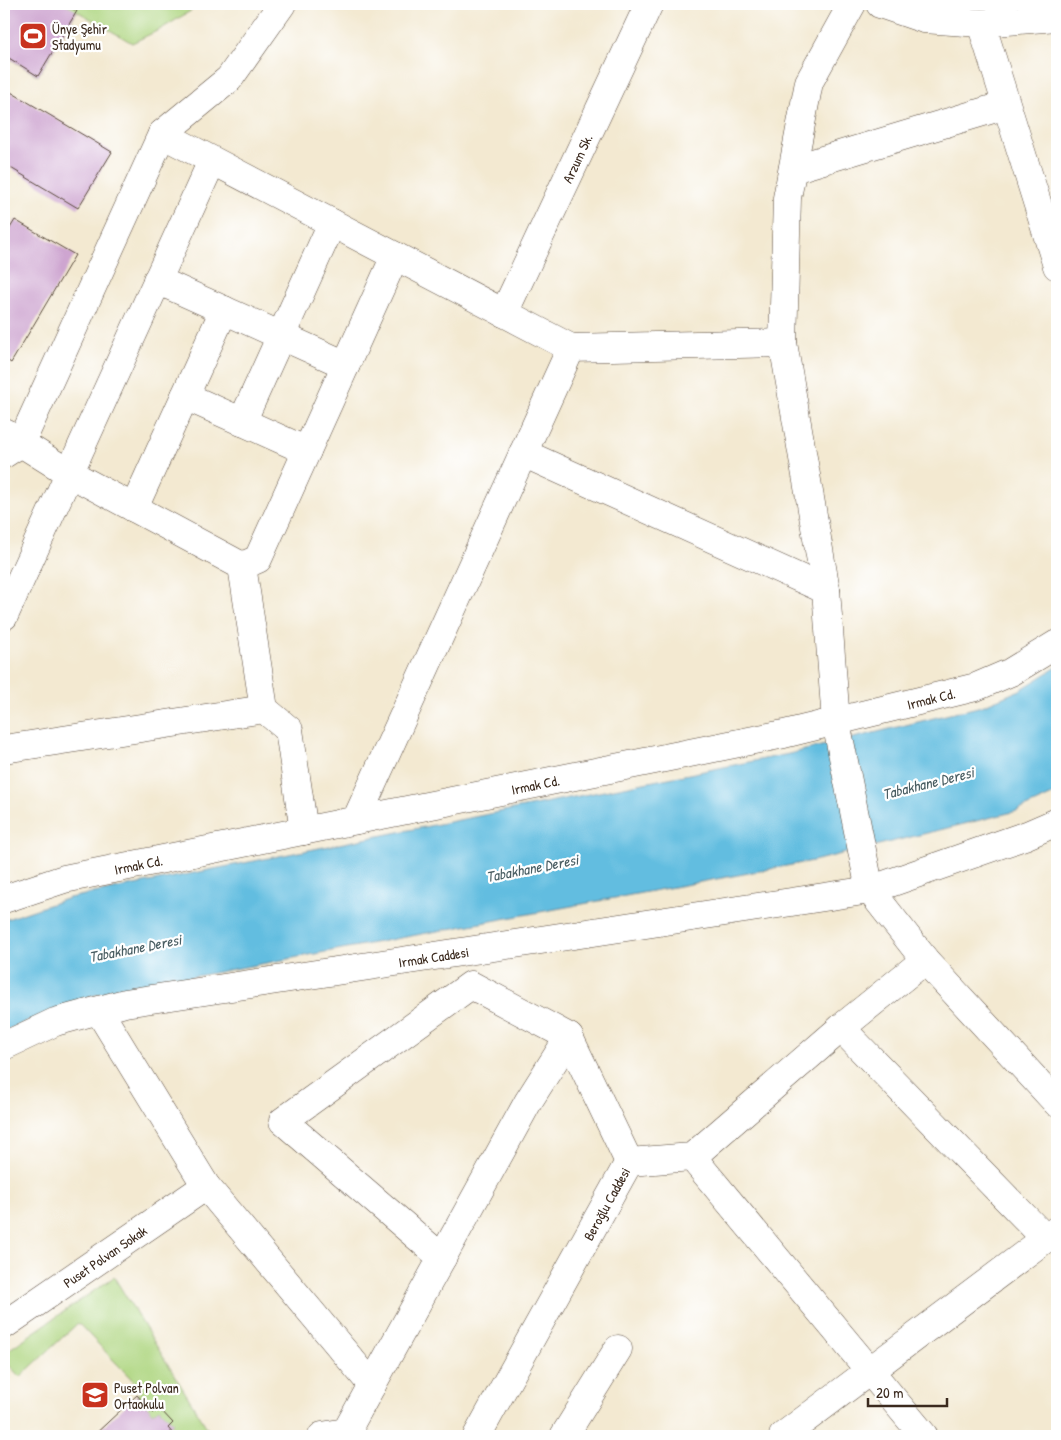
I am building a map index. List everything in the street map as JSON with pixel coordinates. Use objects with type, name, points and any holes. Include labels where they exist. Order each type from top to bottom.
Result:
[{"type":"street","points":[[242,566],[9,443],[162,134],[230,79],[282,4]]},
{"type":"street","name":"Arzum Sk.","points":[[504,313],[649,4]]},
{"type":"street","points":[[852,4],[810,82],[788,198],[783,344],[826,590],[838,729],[869,880],[925,960],[1057,1103]]},
{"type":"street","points":[[880,4],[924,19],[981,24],[1057,17]]},
{"type":"street","points":[[981,24],[1055,250]]},
{"type":"street","points":[[793,169],[1006,105]]},
{"type":"street","points":[[162,134],[571,348],[783,344]]},
{"type":"street","points":[[4,616],[212,161]]},
{"type":"street","points":[[242,422],[332,223]]},
{"type":"street","points":[[242,566],[258,559],[395,256]]},
{"type":"street","points":[[157,280],[346,364]]},
{"type":"street","points":[[134,508],[224,310]]},
{"type":"street","points":[[356,820],[571,348]]},
{"type":"street","points":[[185,396],[307,451]]},
{"type":"street","points":[[523,453],[826,590]]},
{"type":"street","points":[[242,566],[264,709],[288,730],[304,831]]},
{"type":"street","name":"Irmak Cd.","points":[[4,899],[64,879],[784,734],[838,729],[976,687],[1011,672],[1057,644]]},
{"type":"street","points":[[4,749],[264,709]]},
{"type":"street","points":[[869,880],[1027,836],[1057,822]]},
{"type":"street","name":"Irmak Caddesi","points":[[4,1046],[55,1022],[125,1003],[869,880]]},
{"type":"street","points":[[924,1436],[692,1158],[841,1028],[925,960]]},
{"type":"street","points":[[442,1258],[283,1121],[471,985],[569,1037],[629,1162]]},
{"type":"street","points":[[99,1011],[206,1186],[372,1385]]},
{"type":"street","points":[[783,1436],[1052,1235],[841,1028]]},
{"type":"street","points":[[340,1435],[372,1385],[528,1102],[569,1037]]},
{"type":"street","name":"Beroğlu Caddesi","points":[[477,1436],[629,1162],[692,1158]]},
{"type":"street","name":"Puset Polvan Sokak","points":[[4,1325],[206,1186]]},
{"type":"street","points":[[564,1436],[618,1349]]},
{"type":"green space","name":"Ünye Şehir Stadyumu","points":[[4,4],[202,4],[161,29],[132,43],[77,11],[38,76],[4,55]]},
{"type":"green space","points":[[114,1277],[212,1436],[175,1436],[168,1428],[173,1423],[159,1408],[153,1413],[137,1395],[142,1390],[78,1323],[20,1377],[4,1360],[4,1353]]},
{"type":"water","name":"Tabakhane Deresi","points":[[1057,667],[1057,793],[1017,811],[813,861],[95,995],[4,1031],[4,920],[69,898],[789,754],[982,706],[1020,690]]},
{"type":"building","points":[[4,4],[64,4],[77,11],[38,76],[4,55]]},
{"type":"building","points":[[4,88],[112,152],[78,208],[4,164]]},
{"type":"building","points":[[15,220],[75,255],[11,363],[4,358],[4,238]]},
{"type":"building","points":[[137,1395],[153,1413],[159,1408],[173,1423],[168,1428],[175,1436],[93,1436]]},
{"type":"place","name":"Ünye Şehir Stadyumu","points":[[33,36]]},
{"type":"place","name":"Puset Polvan Ortaokulu","points":[[95,1395]]}]
